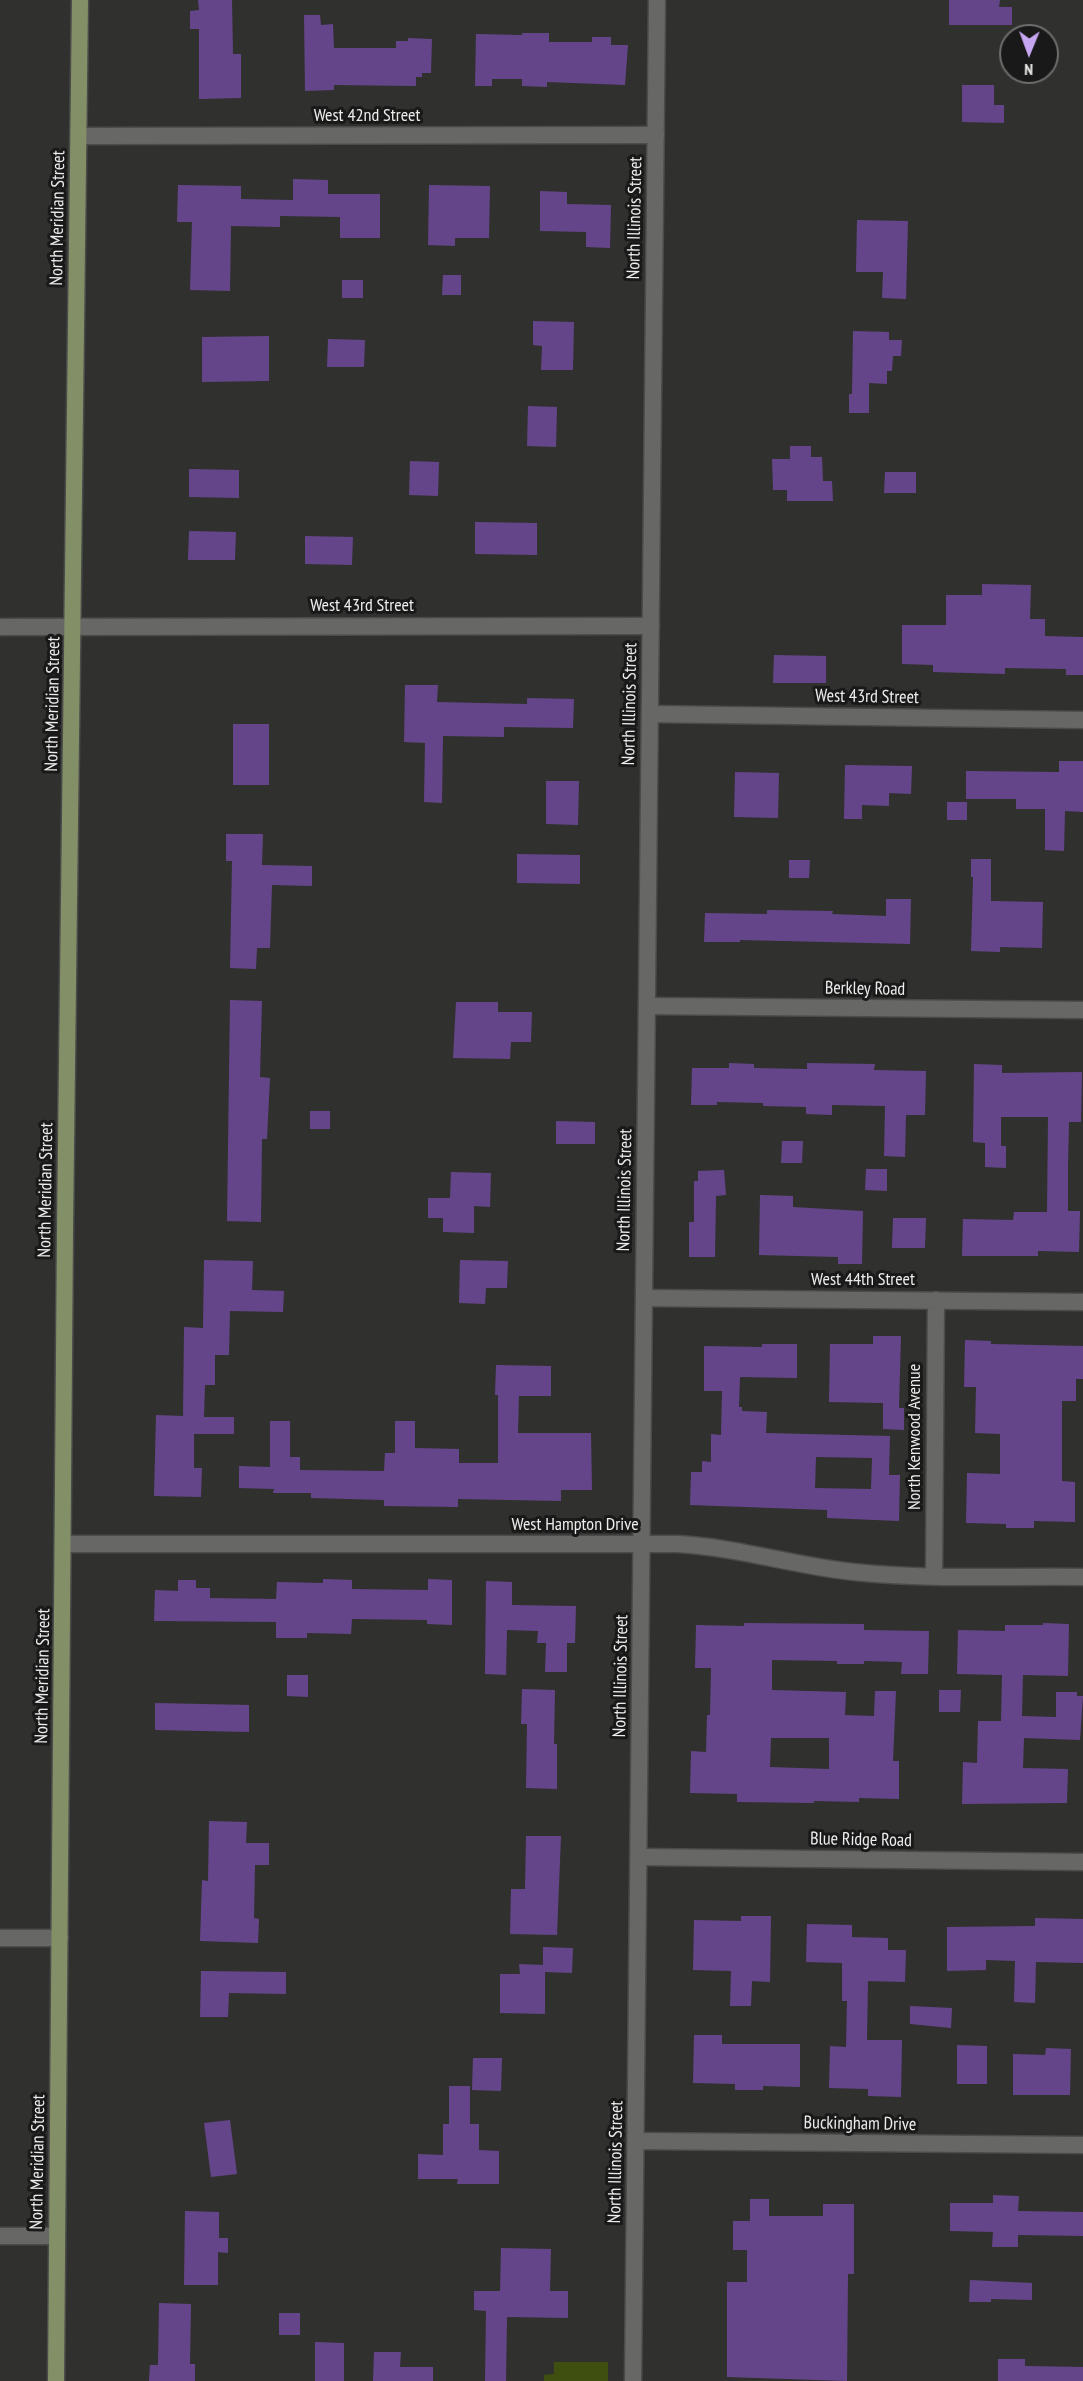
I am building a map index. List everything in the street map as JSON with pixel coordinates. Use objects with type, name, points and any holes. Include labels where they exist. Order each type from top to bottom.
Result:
[{"type":"main road","name":"North Meridian Street","points":[[56,2381],[65,1228],[80,0]]},
{"type":"street","name":"North Illinois Street","points":[[633,2381],[657,0]]},
{"type":"street","name":"West 42nd Street","points":[[79,136],[656,135]]},
{"type":"street","name":"West 43rd Street","points":[[0,627],[651,626]]},
{"type":"street","name":"West 43rd Street","points":[[650,714],[1083,720]]},
{"type":"street","name":"Berkley Road","points":[[647,1006],[1083,1010]]},
{"type":"street","name":"West 44th Street","points":[[644,1298],[1083,1302]]},
{"type":"street","name":"North Kenwood Avenue","points":[[934,1575],[936,1300]]},
{"type":"street","name":"West Hampton Drive","points":[[64,1544],[704,1546],[853,1572],[1083,1577]]},
{"type":"street","name":"Blue Ridge Road","points":[[639,1857],[1083,1862]]},
{"type":"street","points":[[0,1938],[60,1938]]},
{"type":"street","name":"Buckingham Drive","points":[[636,2141],[1083,2145]]},
{"type":"street","points":[[0,2236],[57,2236]]},
{"type":"green space","points":[[554,2362],[608,2362],[608,2381],[544,2381],[544,2375],[554,2374]]},
{"type":"building","points":[[198,0],[232,0],[233,54],[241,54],[241,98],[199,99],[199,29],[190,29],[190,11],[199,10]]},
{"type":"building","points":[[949,0],[1000,0],[999,7],[1012,7],[1012,24],[949,25]]},
{"type":"building","points":[[304,15],[320,15],[321,25],[333,24],[334,48],[396,48],[396,41],[408,41],[408,38],[432,39],[431,73],[422,73],[422,77],[416,77],[416,86],[334,85],[334,90],[305,91]]},
{"type":"building","points":[[522,33],[549,33],[549,42],[592,42],[592,37],[611,37],[611,45],[628,45],[625,85],[547,82],[547,87],[522,86],[522,79],[492,79],[492,86],[475,86],[476,34],[522,35]]},
{"type":"building","points":[[962,85],[994,85],[994,105],[1004,105],[1004,123],[962,122]]},
{"type":"building","points":[[293,179],[328,180],[328,194],[380,194],[380,238],[340,238],[340,217],[280,216],[280,227],[231,226],[230,291],[190,290],[192,222],[177,222],[178,185],[241,186],[241,199],[293,200]]},
{"type":"building","points":[[429,185],[490,186],[489,238],[455,238],[455,246],[428,245]]},
{"type":"building","points":[[540,191],[567,192],[567,204],[611,205],[610,248],[586,247],[586,232],[540,231]]},
{"type":"building","points":[[857,220],[908,221],[906,299],[882,298],[883,272],[856,272]]},
{"type":"building","points":[[443,275],[461,275],[461,295],[442,295]]},
{"type":"building","points":[[342,280],[363,280],[363,298],[342,298]]},
{"type":"building","points":[[533,321],[574,322],[573,370],[541,370],[542,346],[533,345]]},
{"type":"building","points":[[853,331],[889,332],[889,340],[902,340],[901,356],[893,356],[892,371],[887,371],[887,384],[869,383],[869,413],[849,413],[849,394],[852,394]]},
{"type":"building","points":[[269,336],[269,381],[202,382],[202,337]]},
{"type":"building","points":[[328,339],[365,340],[364,367],[327,367]]},
{"type":"building","points":[[528,406],[557,407],[556,447],[527,446]]},
{"type":"building","points":[[790,446],[811,446],[811,457],[822,457],[823,481],[832,481],[833,501],[787,501],[787,490],[773,490],[772,459],[790,459]]},
{"type":"building","points":[[410,461],[439,462],[438,496],[409,495]]},
{"type":"building","points":[[189,469],[239,470],[239,498],[189,497]]},
{"type":"building","points":[[885,472],[916,472],[916,493],[884,493]]},
{"type":"building","points":[[475,522],[537,523],[537,555],[475,554]]},
{"type":"building","points":[[189,531],[236,532],[235,560],[188,560]]},
{"type":"building","points":[[305,536],[353,537],[352,565],[305,564]]},
{"type":"building","points":[[982,584],[1031,585],[1030,619],[1045,619],[1045,636],[1083,637],[1083,675],[1066,675],[1066,669],[1005,668],[1005,674],[933,672],[933,665],[902,664],[902,625],[946,625],[946,595],[982,595]]},
{"type":"building","points":[[774,655],[826,656],[826,683],[773,683]]},
{"type":"building","points":[[405,685],[438,685],[437,702],[527,704],[527,698],[574,699],[573,728],[504,727],[504,737],[443,736],[442,803],[424,802],[425,743],[404,742]]},
{"type":"building","points":[[233,724],[269,724],[269,785],[233,785]]},
{"type":"building","points":[[1059,761],[1083,761],[1083,812],[1065,811],[1064,851],[1045,850],[1045,809],[1016,809],[1016,799],[966,799],[966,771],[1059,772]]},
{"type":"building","points":[[845,765],[912,766],[911,794],[889,793],[889,806],[862,805],[862,819],[844,819]]},
{"type":"building","points":[[735,772],[779,773],[778,818],[734,817]]},
{"type":"building","points":[[546,781],[579,781],[578,825],[546,824]]},
{"type":"building","points":[[947,802],[967,802],[967,820],[947,820]]},
{"type":"building","points":[[226,834],[263,834],[262,865],[312,866],[312,886],[272,885],[270,948],[257,948],[256,969],[230,968],[232,861],[226,861]]},
{"type":"building","points":[[517,854],[580,855],[580,884],[517,883]]},
{"type":"building","points":[[971,859],[991,859],[991,901],[1043,902],[1042,948],[1000,947],[1000,952],[971,951],[973,877],[971,877]]},
{"type":"building","points":[[789,860],[810,860],[809,878],[789,878]]},
{"type":"building","points":[[886,899],[911,899],[910,944],[740,940],[740,942],[704,942],[705,913],[767,914],[767,910],[833,911],[832,914],[886,916]]},
{"type":"building","points":[[230,1000],[262,1001],[260,1077],[270,1078],[267,1139],[262,1139],[261,1222],[227,1221]]},
{"type":"building","points":[[456,1002],[498,1002],[498,1012],[532,1012],[531,1042],[511,1042],[510,1059],[453,1058]]},
{"type":"building","points":[[729,1063],[754,1064],[754,1068],[807,1069],[807,1063],[875,1064],[874,1070],[926,1071],[925,1115],[906,1115],[905,1157],[884,1156],[885,1106],[832,1105],[832,1115],[806,1114],[806,1107],[763,1106],[763,1103],[717,1102],[717,1105],[691,1105],[692,1068],[729,1068]]},
{"type":"building","points":[[974,1064],[1002,1065],[1002,1073],[1082,1072],[1081,1122],[1069,1122],[1068,1166],[1068,1211],[1080,1211],[1079,1252],[1038,1251],[1038,1256],[962,1256],[963,1219],[1013,1220],[1014,1212],[1047,1212],[1048,1117],[1001,1117],[1001,1146],[1006,1146],[1006,1168],[985,1167],[985,1143],[973,1142]]},
{"type":"building","points":[[310,1111],[330,1111],[330,1129],[310,1129]]},
{"type":"building","points":[[556,1121],[595,1122],[595,1144],[556,1144]]},
{"type":"building","points":[[782,1141],[803,1141],[802,1163],[781,1163]]},
{"type":"building","points":[[866,1169],[887,1169],[887,1191],[865,1190]]},
{"type":"building","points":[[724,1170],[726,1195],[716,1196],[715,1257],[689,1257],[689,1222],[694,1222],[694,1181],[698,1181],[698,1171]]},
{"type":"building","points":[[451,1172],[491,1173],[490,1207],[474,1206],[474,1233],[443,1232],[443,1218],[428,1218],[428,1198],[450,1198]]},
{"type":"building","points":[[760,1195],[793,1196],[793,1207],[863,1211],[862,1264],[838,1264],[838,1257],[759,1255]]},
{"type":"building","points":[[893,1218],[926,1218],[925,1248],[892,1248]]},
{"type":"building","points":[[204,1260],[253,1261],[252,1290],[284,1291],[283,1312],[230,1311],[229,1355],[215,1355],[215,1385],[205,1385],[204,1417],[234,1417],[234,1434],[194,1434],[194,1468],[202,1468],[201,1497],[154,1496],[156,1415],[183,1416],[184,1327],[203,1328]]},
{"type":"building","points":[[460,1260],[508,1261],[507,1288],[486,1288],[485,1304],[459,1303]]},
{"type":"building","points":[[873,1336],[901,1336],[899,1408],[904,1408],[904,1430],[883,1429],[883,1403],[829,1402],[830,1344],[873,1344]]},
{"type":"building","points":[[965,1340],[991,1341],[991,1344],[1083,1346],[1083,1379],[1076,1379],[1076,1401],[1062,1401],[1062,1481],[1075,1482],[1075,1522],[1034,1521],[1034,1528],[1006,1528],[1006,1524],[966,1523],[967,1473],[1000,1474],[1000,1434],[975,1433],[976,1387],[964,1387]]},
{"type":"building","points":[[762,1344],[797,1344],[797,1378],[740,1377],[739,1407],[742,1407],[742,1411],[767,1412],[766,1433],[890,1436],[889,1475],[900,1475],[899,1521],[827,1518],[827,1510],[690,1505],[691,1472],[702,1472],[702,1461],[711,1462],[711,1434],[721,1435],[722,1391],[704,1391],[704,1346],[762,1347]],"holes":[[[816,1457],[872,1458],[871,1489],[815,1488]]]},
{"type":"building","points":[[496,1365],[551,1366],[551,1396],[519,1396],[518,1433],[591,1433],[592,1490],[561,1490],[561,1501],[458,1499],[458,1507],[384,1506],[384,1500],[311,1498],[311,1493],[273,1493],[274,1489],[239,1488],[239,1466],[270,1467],[270,1421],[290,1421],[290,1457],[300,1457],[300,1470],[384,1471],[385,1453],[395,1453],[395,1421],[415,1421],[415,1448],[459,1449],[459,1463],[498,1463]]},
{"type":"building","points":[[323,1579],[352,1580],[352,1589],[428,1590],[428,1579],[452,1580],[452,1625],[427,1624],[427,1620],[352,1619],[351,1634],[307,1633],[307,1638],[276,1638],[276,1622],[154,1621],[155,1590],[178,1591],[178,1580],[196,1580],[196,1588],[210,1588],[210,1598],[276,1599],[277,1582],[323,1583]]},
{"type":"building","points":[[486,1581],[512,1582],[512,1605],[576,1606],[575,1643],[567,1643],[567,1672],[545,1672],[546,1643],[537,1643],[538,1631],[507,1630],[506,1675],[485,1674]]},
{"type":"building","points":[[744,1623],[864,1624],[864,1630],[929,1631],[928,1674],[901,1674],[902,1662],[864,1661],[864,1664],[837,1664],[837,1661],[772,1660],[772,1690],[846,1692],[845,1715],[874,1716],[875,1691],[896,1691],[893,1761],[899,1761],[899,1799],[859,1798],[859,1802],[814,1801],[814,1803],[737,1802],[737,1794],[690,1793],[691,1751],[706,1752],[707,1715],[710,1715],[711,1668],[695,1668],[696,1625],[744,1626]],"holes":[[[771,1738],[829,1738],[829,1769],[770,1767]]]},
{"type":"building","points":[[1043,1623],[1069,1624],[1068,1676],[1023,1675],[1022,1716],[1056,1717],[1056,1692],[1077,1692],[1077,1696],[1083,1696],[1080,1740],[1024,1738],[1023,1768],[1068,1769],[1067,1803],[962,1804],[963,1762],[977,1763],[978,1721],[1001,1721],[1002,1675],[957,1674],[958,1630],[1005,1631],[1005,1625],[1043,1625]]},
{"type":"building","points":[[287,1675],[308,1675],[308,1697],[287,1696]]},
{"type":"building","points":[[522,1689],[555,1690],[554,1744],[557,1744],[557,1789],[526,1788],[527,1724],[521,1724]]},
{"type":"building","points":[[939,1690],[961,1690],[960,1712],[939,1712]]},
{"type":"building","points":[[155,1703],[249,1705],[249,1732],[155,1730]]},
{"type":"building","points":[[209,1821],[247,1822],[246,1843],[269,1843],[269,1865],[255,1865],[254,1918],[259,1919],[258,1943],[200,1941],[202,1880],[208,1881]]},
{"type":"building","points":[[526,1836],[561,1836],[557,1935],[510,1934],[511,1889],[525,1889]]},
{"type":"building","points":[[741,1916],[771,1916],[770,1982],[752,1981],[751,2006],[730,2006],[731,1971],[693,1970],[694,1920],[741,1921]]},
{"type":"building","points":[[1035,1918],[1083,1919],[1083,1963],[1036,1962],[1035,2003],[1014,2002],[1015,1961],[986,1960],[986,1970],[947,1971],[947,1927],[1035,1926]]},
{"type":"building","points":[[807,1924],[852,1925],[852,1937],[888,1938],[888,1950],[906,1950],[905,1982],[868,1981],[867,2040],[902,2040],[901,2097],[868,2096],[868,2089],[829,2088],[830,2046],[846,2047],[847,2001],[842,2001],[842,1963],[806,1962]]},
{"type":"building","points":[[543,1947],[573,1948],[572,1973],[545,1972],[545,2014],[500,2013],[500,1974],[520,1974],[519,1964],[543,1965]]},
{"type":"building","points":[[201,1971],[286,1972],[286,1994],[229,1993],[228,2017],[200,2017]]},
{"type":"building","points":[[910,2006],[952,2008],[951,2028],[910,2024]]},
{"type":"building","points":[[694,2035],[722,2035],[722,2044],[800,2044],[800,2087],[763,2086],[763,2090],[735,2090],[735,2084],[693,2083]]},
{"type":"building","points":[[957,2045],[987,2046],[987,2084],[957,2084]]},
{"type":"building","points":[[1046,2048],[1071,2049],[1070,2095],[1013,2095],[1013,2054],[1045,2055]]},
{"type":"building","points":[[473,2058],[502,2058],[501,2091],[472,2090]]},
{"type":"building","points":[[449,2086],[470,2086],[470,2124],[479,2124],[479,2150],[499,2151],[499,2184],[457,2184],[458,2179],[418,2179],[418,2154],[443,2155],[443,2124],[449,2124]]},
{"type":"building","points":[[230,2120],[237,2174],[211,2177],[204,2123]]},
{"type":"building","points":[[993,2195],[1019,2196],[1018,2211],[1083,2212],[1083,2236],[1018,2235],[1018,2247],[992,2247],[993,2232],[950,2231],[950,2203],[993,2203]]},
{"type":"building","points":[[750,2199],[769,2199],[769,2216],[823,2216],[823,2204],[854,2204],[854,2274],[848,2274],[847,2381],[727,2377],[727,2282],[747,2282],[747,2250],[733,2250],[733,2221],[750,2221]]},
{"type":"building","points":[[185,2211],[219,2212],[219,2238],[228,2238],[228,2253],[218,2252],[218,2285],[184,2285]]},
{"type":"building","points":[[501,2248],[551,2249],[550,2291],[568,2291],[568,2318],[507,2317],[506,2381],[485,2381],[486,2311],[474,2310],[474,2291],[500,2291]]},
{"type":"building","points":[[970,2280],[1032,2283],[1032,2300],[991,2299],[991,2302],[969,2302]]},
{"type":"building","points":[[159,2303],[191,2304],[190,2364],[195,2364],[195,2381],[149,2381],[150,2365],[158,2365]]},
{"type":"building","points":[[279,2313],[300,2313],[300,2335],[279,2335]]},
{"type":"building","points":[[315,2342],[344,2343],[344,2381],[315,2381]]},
{"type":"building","points":[[374,2352],[401,2352],[400,2367],[433,2367],[433,2381],[373,2381]]},
{"type":"building","points":[[998,2359],[1025,2359],[1025,2366],[1083,2367],[1083,2381],[998,2381]]}]
